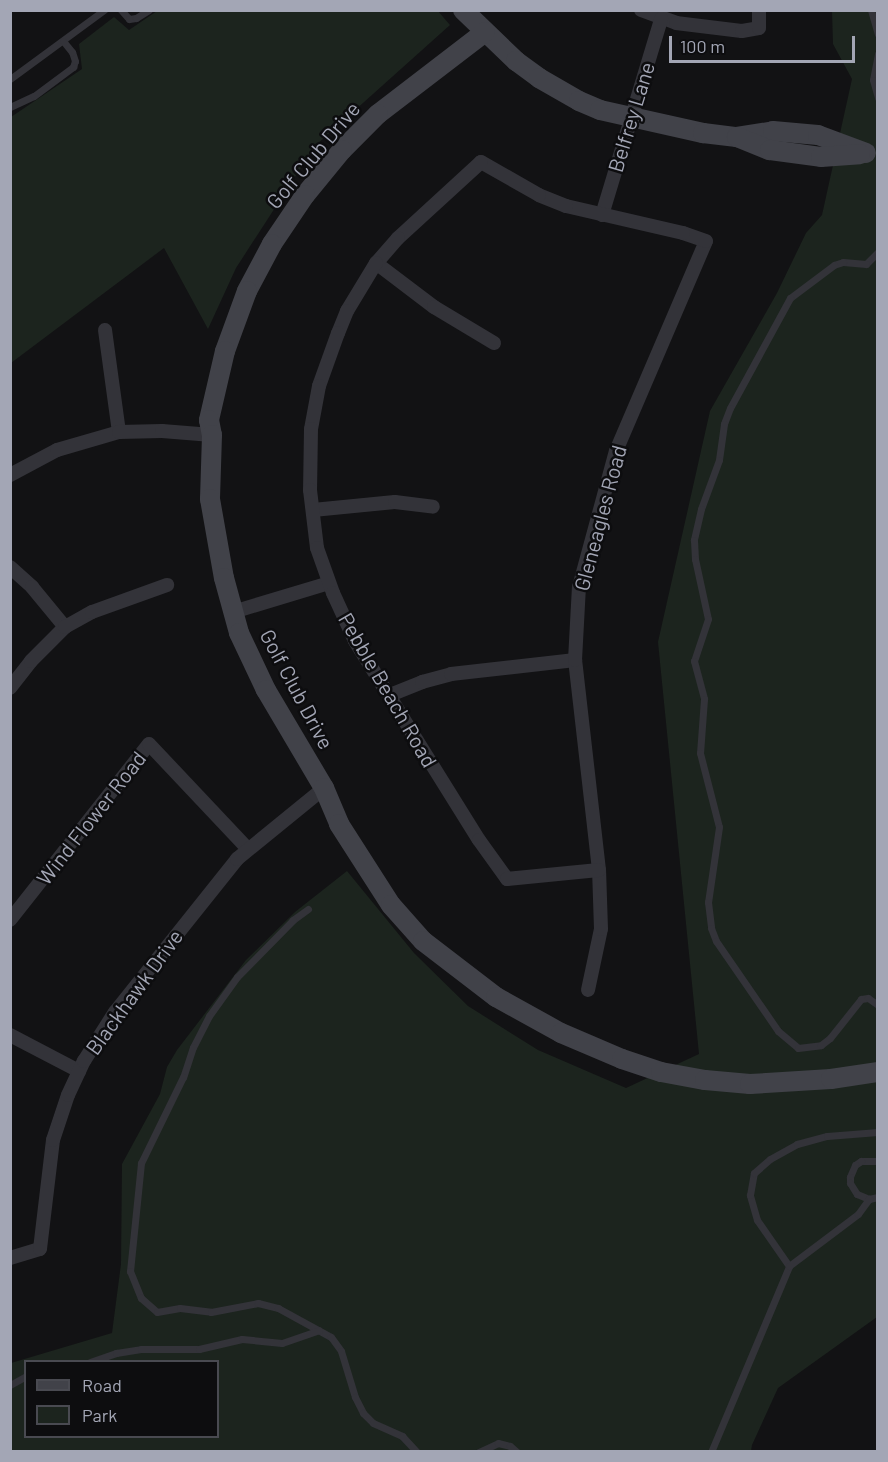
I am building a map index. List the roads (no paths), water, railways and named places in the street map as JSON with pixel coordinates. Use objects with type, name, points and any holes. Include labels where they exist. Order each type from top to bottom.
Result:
[{"type":"street","points":[[463,10],[516,61],[556,88],[600,110],[703,133],[737,137],[773,131],[784,142],[818,135],[872,154]]},
{"type":"street","points":[[641,10],[661,19],[727,31],[759,28],[759,10]]},
{"type":"street","name":"Belfrey Lane","points":[[602,215],[661,19]]},
{"type":"street","name":"Golf Club Drive","points":[[485,32],[378,114],[342,150],[305,195],[272,244],[247,291],[225,351],[209,420],[212,435],[210,500],[239,633],[266,690],[324,788],[339,824],[391,905],[423,941],[448,957],[496,997],[552,1029],[622,1059],[661,1072],[705,1080],[750,1084],[831,1079],[878,1072]]},
{"type":"street","name":"Pebble Beach Road","points":[[599,870],[507,879],[479,840],[355,641],[329,583],[317,548],[310,429],[319,386],[347,310],[376,263],[398,238],[481,162],[553,202],[602,215]]},
{"type":"street","name":"Gleneagles Road","points":[[588,990],[601,928],[599,870],[575,660],[577,609],[582,568],[616,451],[706,241],[683,233],[602,215]]},
{"type":"street","points":[[376,263],[434,307],[494,343]]},
{"type":"street","points":[[105,330],[119,432]]},
{"type":"street","points":[[10,475],[57,450],[119,432],[162,431],[212,435]]},
{"type":"street","points":[[313,510],[395,502],[433,507]]},
{"type":"street","points":[[10,567],[33,587],[65,627]]},
{"type":"street","points":[[233,612],[329,583]]},
{"type":"street","points":[[10,688],[65,627],[92,612],[166,585]]},
{"type":"street","points":[[390,695],[422,681],[452,674],[575,660]]},
{"type":"street","name":"Wind Flower Road","points":[[10,920],[149,744],[248,849]]},
{"type":"street","name":"Blackhawk Drive","points":[[10,1258],[40,1249],[53,1140],[68,1095],[79,1071],[115,1012],[248,849],[324,788]]},
{"type":"street","points":[[10,1035],[79,1071]]},
{"type":"lane","points":[[10,79],[104,10]]},
{"type":"lane","points":[[121,10],[129,18],[136,18],[148,10]]},
{"type":"lane","points":[[871,10],[878,34]]},
{"type":"lane","points":[[10,106],[34,96],[73,67],[75,61],[72,52],[63,41]]},
{"type":"lane","points":[[878,54],[873,80],[878,98]]},
{"type":"lane","points":[[878,252],[866,264],[843,262],[834,265],[790,297],[730,408],[724,424],[719,460],[701,509],[694,540],[694,559],[708,619],[694,661],[704,699],[700,753],[719,827],[708,888],[709,917],[716,940],[778,1031],[793,1046],[804,1048],[821,1045],[830,1038],[861,999],[868,998],[878,1005]]},
{"type":"lane","points":[[308,909],[293,920],[237,977],[209,1016],[193,1047],[183,1077],[141,1163],[130,1271],[141,1298],[157,1312],[180,1308],[211,1312],[258,1303],[278,1308],[319,1330],[338,1345],[363,1413],[373,1423],[402,1436],[417,1452]]},
{"type":"lane","points":[[789,1266],[757,1220],[750,1194],[754,1173],[770,1159],[797,1144],[827,1136],[878,1132]]},
{"type":"lane","points":[[878,1161],[861,1161],[855,1165],[850,1177],[852,1189],[868,1199],[878,1197]]},
{"type":"lane","points":[[711,1452],[789,1266],[858,1214],[868,1199]]},
{"type":"lane","points":[[98,1360],[133,1351],[199,1349],[242,1339],[282,1343],[319,1330]]},
{"type":"lane","points":[[10,1385],[24,1377]]},
{"type":"lane","points":[[479,1452],[498,1443],[510,1446],[517,1452]]}]
